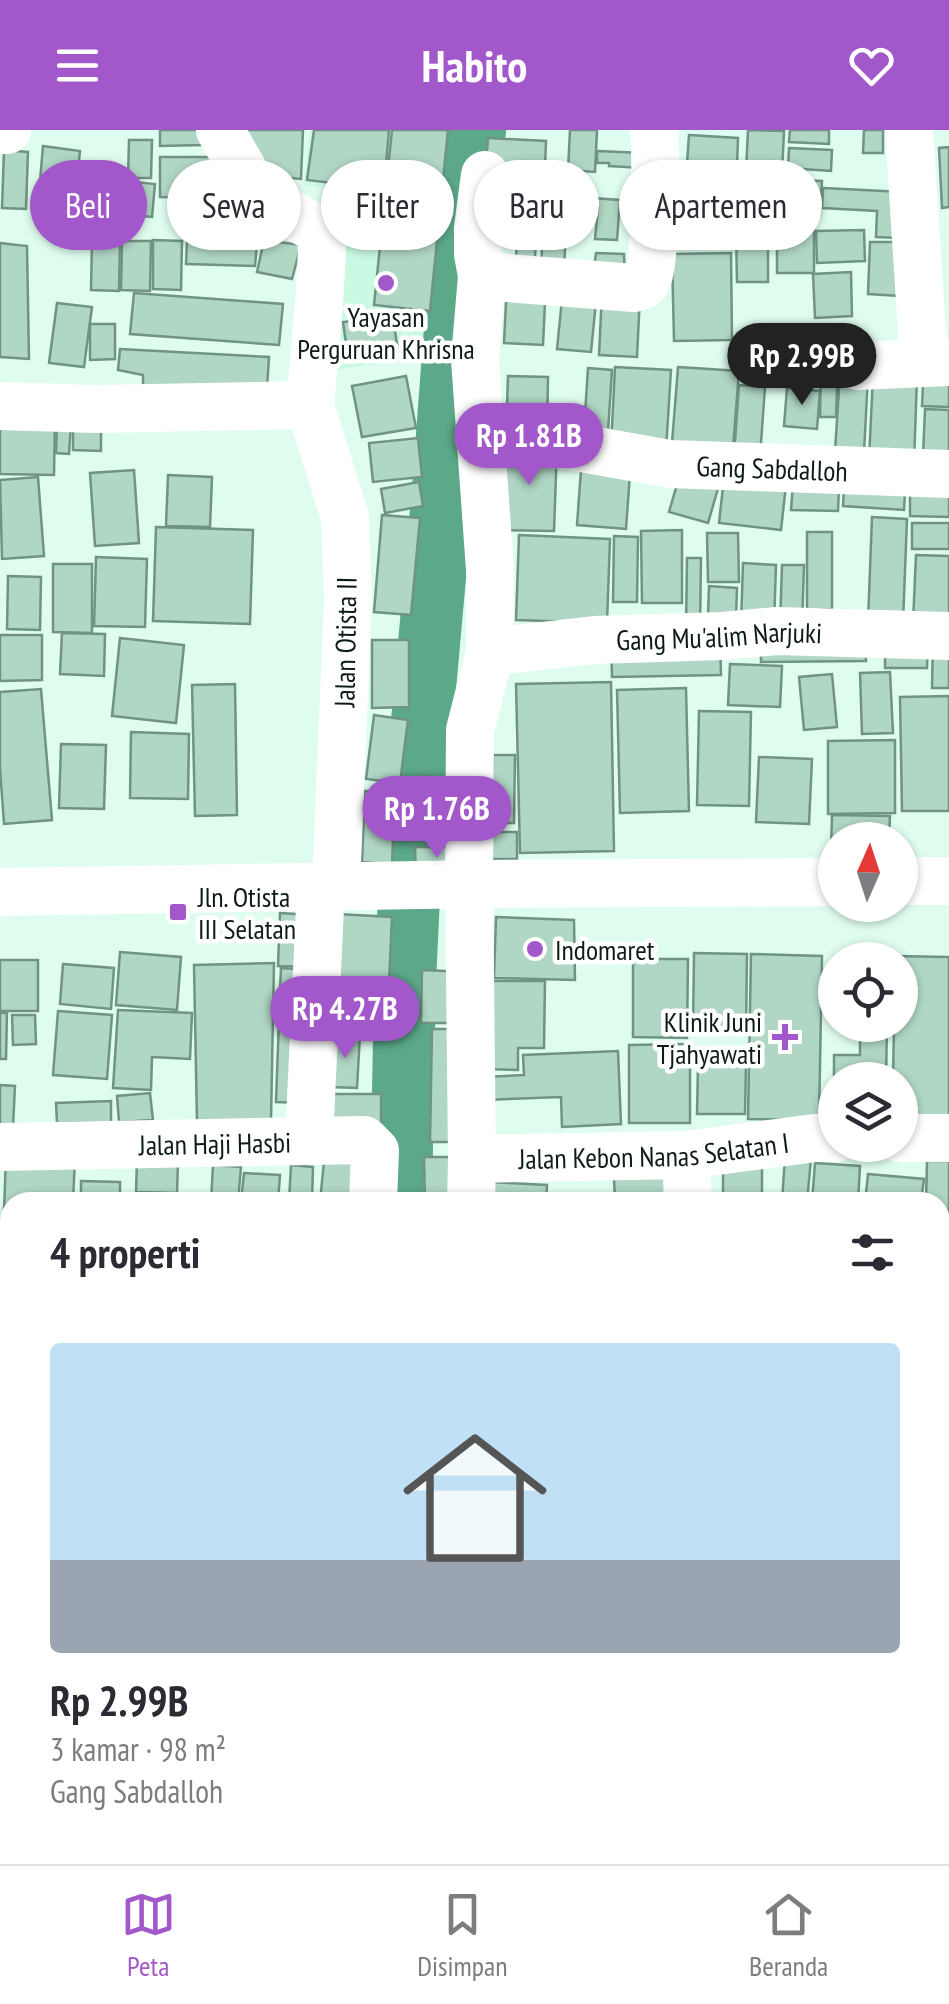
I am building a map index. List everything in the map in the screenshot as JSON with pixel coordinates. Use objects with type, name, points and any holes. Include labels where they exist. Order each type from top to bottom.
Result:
[{"type":"street","name":"Jalan Otista II","points":[[220,130],[257,202],[268,210],[289,213],[320,231],[322,251],[310,404],[345,518],[363,885],[310,1140]]},
{"type":"street","points":[[482,276],[642,286],[650,270],[654,130]]},
{"type":"street","points":[[858,366],[936,362],[908,130]]},
{"type":"street","name":"Jalan Kebon Nanas Selatan I","points":[[478,250],[482,276],[475,359],[490,570],[490,652],[470,730],[471,1181],[818,1138]]},
{"type":"street","points":[[0,406],[95,409],[310,404]]},
{"type":"street","name":"Gang Sabdalloh","points":[[479,439],[564,446],[670,464],[949,474]]},
{"type":"street","name":"Gang Mu'alim Narjuki","points":[[490,652],[595,640],[777,631],[949,636]]},
{"type":"street","points":[[918,881],[949,881]]},
{"type":"street","points":[[0,892],[818,882]]},
{"type":"street","points":[[918,1138],[949,1138]]},
{"type":"street","name":"Jalan Haji Hasbi","points":[[0,1147],[364,1140],[375,1151],[373,1192]]},
{"type":"street","points":[[686,1155],[688,1192]]},
{"type":"shaded area","name":"Yayasan Perguruan Khrisna","points":[[310,130],[453,130],[450,160],[321,160],[321,187],[303,185]]},
{"type":"shaded area","name":"Yayasan Perguruan Khrisna","points":[[333,250],[442,250],[433,356],[335,370]]},
{"type":"building","points":[[160,130],[202,130],[202,145],[160,146]]},
{"type":"building","points":[[238,130],[303,130],[301,179],[301,160],[251,160]]},
{"type":"building","points":[[314,130],[389,130],[386,160],[321,160],[321,182],[307,180]]},
{"type":"building","points":[[392,130],[448,130],[445,160],[389,160]]},
{"type":"building","points":[[570,130],[597,130],[596,160],[568,160]]},
{"type":"building","points":[[748,130],[784,131],[783,160],[747,160]]},
{"type":"building","points":[[790,130],[829,130],[829,144],[789,142]]},
{"type":"building","points":[[864,130],[883,130],[883,153],[863,153]]},
{"type":"building","points":[[689,135],[738,138],[737,160],[687,160]]},
{"type":"building","points":[[488,138],[546,141],[545,160],[486,160]]},
{"type":"building","points":[[129,140],[152,140],[151,178],[147,178],[147,160],[128,160]]},
{"type":"building","points":[[43,146],[80,151],[79,160],[42,160]]},
{"type":"building","points":[[949,147],[949,207],[942,208],[939,148]]},
{"type":"building","points":[[789,148],[832,150],[831,171],[822,170],[822,160],[788,160]]},
{"type":"building","points":[[4,150],[28,152],[26,209],[2,208]]},
{"type":"building","points":[[597,151],[643,153],[643,160],[619,160],[619,167],[597,160]]},
{"type":"building","points":[[160,157],[235,157],[167,160],[167,197],[160,197]]},
{"type":"building","points":[[147,183],[155,184],[152,217],[147,217]]},
{"type":"building","points":[[823,188],[903,192],[898,238],[876,237],[877,211],[822,208]]},
{"type":"building","points":[[599,198],[619,200],[617,240],[599,239]]},
{"type":"building","points":[[864,230],[865,261],[817,263],[822,231]]},
{"type":"building","points":[[153,240],[167,240],[167,250],[182,250],[181,290],[153,289]]},
{"type":"building","points":[[147,241],[151,241],[150,291],[121,290],[122,250],[147,250]]},
{"type":"building","points":[[870,242],[913,242],[916,297],[868,294]]},
{"type":"building","points":[[0,243],[27,246],[29,359],[0,357]]},
{"type":"building","points":[[92,250],[120,250],[119,291],[91,290]]},
{"type":"building","points":[[187,250],[256,250],[255,266],[186,264]]},
{"type":"building","points":[[262,250],[300,250],[292,279],[257,272]]},
{"type":"building","points":[[380,250],[436,250],[430,311],[374,305]]},
{"type":"building","points":[[516,250],[535,250],[535,260],[516,259]]},
{"type":"building","points":[[542,250],[565,250],[564,269],[541,268]]},
{"type":"building","points":[[736,250],[768,250],[768,282],[737,282]]},
{"type":"building","points":[[777,250],[814,250],[814,273],[777,273]]},
{"type":"building","points":[[596,253],[624,254],[625,278],[593,276]]},
{"type":"building","points":[[731,253],[732,340],[674,341],[672,254]]},
{"type":"building","points":[[851,272],[852,316],[815,318],[813,274]]},
{"type":"building","points":[[507,281],[546,283],[543,345],[504,343]]},
{"type":"building","points":[[563,289],[597,292],[591,352],[557,349]]},
{"type":"building","points":[[134,293],[283,304],[279,345],[130,334]]},
{"type":"building","points":[[602,293],[640,295],[637,357],[599,355]]},
{"type":"building","points":[[57,303],[92,307],[84,367],[49,363]]},
{"type":"building","points":[[393,316],[398,352],[348,358],[343,322]]},
{"type":"building","points":[[90,324],[115,324],[115,359],[90,360]]},
{"type":"building","points":[[120,349],[269,357],[266,403],[143,386],[143,375],[118,370]]},
{"type":"building","points":[[821,359],[838,359],[836,417],[820,417]]},
{"type":"building","points":[[924,363],[949,365],[949,407],[922,406]]},
{"type":"building","points":[[615,367],[671,370],[666,450],[611,447]]},
{"type":"building","points":[[678,367],[739,371],[732,461],[671,456]]},
{"type":"building","points":[[588,368],[612,370],[607,447],[583,445]]},
{"type":"building","points":[[840,374],[868,375],[864,453],[835,451]]},
{"type":"building","points":[[873,375],[917,377],[914,463],[869,460]]},
{"type":"building","points":[[406,376],[416,428],[362,437],[352,386]]},
{"type":"building","points":[[508,376],[548,377],[547,437],[506,436]]},
{"type":"building","points":[[739,385],[765,387],[760,457],[734,455]]},
{"type":"building","points":[[787,388],[820,391],[817,429],[784,426]]},
{"type":"building","points":[[925,409],[949,410],[949,458],[923,457]]},
{"type":"building","points":[[73,415],[101,416],[101,451],[73,450]]},
{"type":"building","points":[[0,417],[55,418],[54,475],[0,474]]},
{"type":"building","points":[[57,424],[71,424],[69,454],[56,453]]},
{"type":"building","points":[[418,438],[422,477],[373,482],[369,443]]},
{"type":"building","points":[[503,445],[557,447],[554,531],[501,530]]},
{"type":"building","points":[[582,456],[631,460],[626,529],[577,525]]},
{"type":"building","points":[[682,467],[721,478],[708,523],[669,512]]},
{"type":"building","points":[[725,469],[787,476],[781,530],[719,523]]},
{"type":"building","points":[[134,470],[139,543],[95,546],[90,473]]},
{"type":"building","points":[[845,471],[906,474],[904,510],[843,506]]},
{"type":"building","points":[[168,475],[212,477],[210,527],[166,526]]},
{"type":"building","points":[[38,477],[44,556],[2,559],[0,480]]},
{"type":"building","points":[[910,479],[949,480],[949,517],[910,516]]},
{"type":"building","points":[[419,482],[423,506],[385,513],[381,489]]},
{"type":"building","points":[[793,484],[839,486],[838,511],[791,510]]},
{"type":"building","points":[[382,515],[420,518],[411,615],[374,612]]},
{"type":"building","points":[[872,517],[907,519],[903,623],[868,622]]},
{"type":"building","points":[[912,523],[949,523],[949,549],[912,549]]},
{"type":"building","points":[[156,527],[253,530],[250,624],[153,621]]},
{"type":"building","points":[[682,530],[682,603],[642,603],[641,531]]},
{"type":"building","points":[[807,532],[832,532],[832,609],[807,610]]},
{"type":"building","points":[[707,533],[738,533],[739,582],[708,582]]},
{"type":"building","points":[[519,535],[610,539],[607,623],[516,620]]},
{"type":"building","points":[[614,536],[638,537],[637,602],[613,602]]},
{"type":"building","points":[[916,555],[949,556],[949,624],[913,623]]},
{"type":"building","points":[[96,557],[147,559],[145,627],[94,626]]},
{"type":"building","points":[[687,558],[701,558],[700,629],[686,629]]},
{"type":"building","points":[[743,563],[776,565],[774,625],[741,624]]},
{"type":"building","points":[[53,564],[92,564],[92,633],[53,632]]},
{"type":"building","points":[[782,565],[804,565],[802,627],[780,626]]},
{"type":"building","points":[[8,576],[41,577],[40,630],[7,629]]},
{"type":"building","points":[[709,586],[737,588],[736,617],[708,616]]},
{"type":"building","points":[[62,633],[105,634],[104,676],[60,674]]},
{"type":"building","points":[[0,635],[42,635],[42,680],[0,681]]},
{"type":"building","points":[[865,635],[866,661],[761,662],[761,637]]},
{"type":"building","points":[[720,637],[721,675],[612,677],[611,640]]},
{"type":"building","points":[[885,637],[928,637],[927,668],[885,668]]},
{"type":"building","points":[[120,638],[184,645],[176,723],[112,716]]},
{"type":"building","points":[[372,640],[409,640],[409,707],[372,708]]},
{"type":"building","points":[[933,640],[949,640],[949,688],[932,688]]},
{"type":"building","points":[[730,664],[782,666],[780,707],[728,705]]},
{"type":"building","points":[[890,672],[893,733],[862,734],[860,673]]},
{"type":"building","points":[[832,674],[837,727],[804,730],[799,677]]},
{"type":"building","points":[[611,682],[614,851],[520,853],[516,684]]},
{"type":"building","points":[[235,684],[237,815],[195,816],[192,685]]},
{"type":"building","points":[[686,688],[689,811],[620,813],[617,690]]},
{"type":"building","points":[[41,689],[52,820],[4,824],[0,692]]},
{"type":"building","points":[[949,696],[949,811],[902,811],[900,697]]},
{"type":"building","points":[[699,711],[751,712],[749,806],[697,805]]},
{"type":"building","points":[[374,715],[408,720],[400,783],[366,779]]},
{"type":"building","points":[[131,732],[189,734],[188,799],[130,798]]},
{"type":"building","points":[[895,740],[895,813],[828,814],[828,741]]},
{"type":"building","points":[[61,744],[106,745],[104,809],[59,808]]},
{"type":"building","points":[[493,755],[515,755],[514,823],[492,823]]},
{"type":"building","points":[[759,757],[812,759],[809,824],[756,822]]},
{"type":"building","points":[[423,776],[465,780],[459,843],[416,839]]},
{"type":"building","points":[[365,791],[395,792],[392,864],[362,862]]},
{"type":"building","points":[[832,815],[890,816],[890,822],[832,822]]},
{"type":"building","points":[[486,832],[517,832],[517,859],[486,859]]},
{"type":"building","points":[[415,847],[458,847],[458,875],[416,876]]},
{"type":"building","points":[[280,913],[311,915],[309,967],[278,966]]},
{"type":"building","points":[[337,914],[392,917],[387,1027],[331,1024]]},
{"type":"building","name":"Indomaret","points":[[496,917],[574,920],[575,980],[494,978]]},
{"type":"building","points":[[120,952],[181,957],[177,1010],[116,1005]]},
{"type":"building","points":[[694,953],[747,954],[746,1032],[693,1031]]},
{"type":"building","name":"Klinik Juni Tjahyawati","points":[[751,954],[818,956],[818,1120],[748,1119]]},
{"type":"building","points":[[918,956],[949,957],[949,1122],[918,1121],[918,1062],[893,1062],[894,1042],[918,1042]]},
{"type":"building","points":[[633,959],[688,959],[687,1038],[633,1037]]},
{"type":"building","points":[[0,960],[38,960],[38,1011],[0,1011]]},
{"type":"building","points":[[274,963],[271,1120],[197,1123],[194,965]]},
{"type":"building","points":[[63,964],[114,968],[111,1009],[60,1004]]},
{"type":"building","points":[[281,968],[313,970],[311,1011],[279,1010]]},
{"type":"building","points":[[422,970],[467,972],[466,1023],[421,1023]]},
{"type":"building","points":[[483,981],[545,981],[544,1048],[518,1048],[518,1070],[482,1069]]},
{"type":"building","points":[[118,1010],[192,1013],[190,1059],[152,1057],[151,1090],[113,1088]]},
{"type":"building","points":[[58,1011],[112,1015],[107,1079],[53,1075]]},
{"type":"building","points":[[0,1013],[7,1013],[6,1059],[0,1059]]},
{"type":"building","points":[[12,1015],[35,1015],[36,1044],[13,1045]]},
{"type":"building","points":[[279,1019],[308,1020],[305,1103],[276,1102]]},
{"type":"building","points":[[432,1029],[459,1029],[456,1142],[430,1142]]},
{"type":"building","points":[[333,1033],[360,1034],[357,1088],[330,1087]]},
{"type":"building","points":[[860,1042],[887,1042],[886,1062],[834,1062],[834,1055],[860,1055]]},
{"type":"building","points":[[690,1044],[690,1123],[629,1123],[629,1045]]},
{"type":"building","points":[[618,1051],[621,1124],[562,1127],[561,1097],[485,1100],[484,1077],[524,1075],[523,1055]]},
{"type":"building","points":[[698,1065],[746,1065],[745,1114],[697,1114]]},
{"type":"building","points":[[0,1085],[15,1086],[13,1127],[0,1126]]},
{"type":"building","points":[[150,1093],[153,1120],[119,1122],[117,1096]]},
{"type":"building","points":[[327,1094],[381,1094],[381,1135],[327,1135]]},
{"type":"building","points":[[111,1101],[111,1122],[57,1123],[56,1103]]},
{"type":"building","points":[[6,1155],[75,1157],[73,1192],[5,1192]]},
{"type":"building","points":[[424,1157],[458,1157],[459,1192],[425,1192]]},
{"type":"building","points":[[785,1157],[811,1159],[808,1192],[783,1192]]},
{"type":"building","points":[[137,1160],[178,1161],[177,1192],[136,1192]]},
{"type":"building","points":[[324,1161],[361,1164],[358,1192],[321,1192]]},
{"type":"building","points":[[927,1161],[949,1161],[949,1192],[926,1192]]},
{"type":"building","points":[[762,1162],[762,1192],[723,1192],[723,1163]]},
{"type":"building","points":[[815,1163],[860,1166],[859,1192],[813,1192]]},
{"type":"building","points":[[213,1165],[241,1167],[239,1192],[212,1192]]},
{"type":"building","points":[[291,1165],[313,1167],[312,1192],[290,1192]]},
{"type":"building","points":[[244,1173],[280,1175],[279,1192],[242,1192]]},
{"type":"building","points":[[868,1174],[924,1179],[922,1192],[866,1192]]},
{"type":"building","points":[[684,1177],[684,1192],[615,1192],[614,1178]]},
{"type":"building","points":[[81,1181],[120,1182],[120,1192],[81,1192]]},
{"type":"building","points":[[488,1182],[547,1185],[547,1192],[488,1192]]},
{"type":"waterway","points":[[401,1192],[412,833],[460,261],[475,130]]},
{"type":"place","name":"Yayasan Perguruan Khrisna","points":[[386,283]]},
{"type":"place","name":"Jln. Otista III Selatan","points":[[178,912]]},
{"type":"place","name":"Indomaret","points":[[535,949]]},
{"type":"place","name":"Klinik Juni Tjahyawati","points":[[785,1037]]}]
